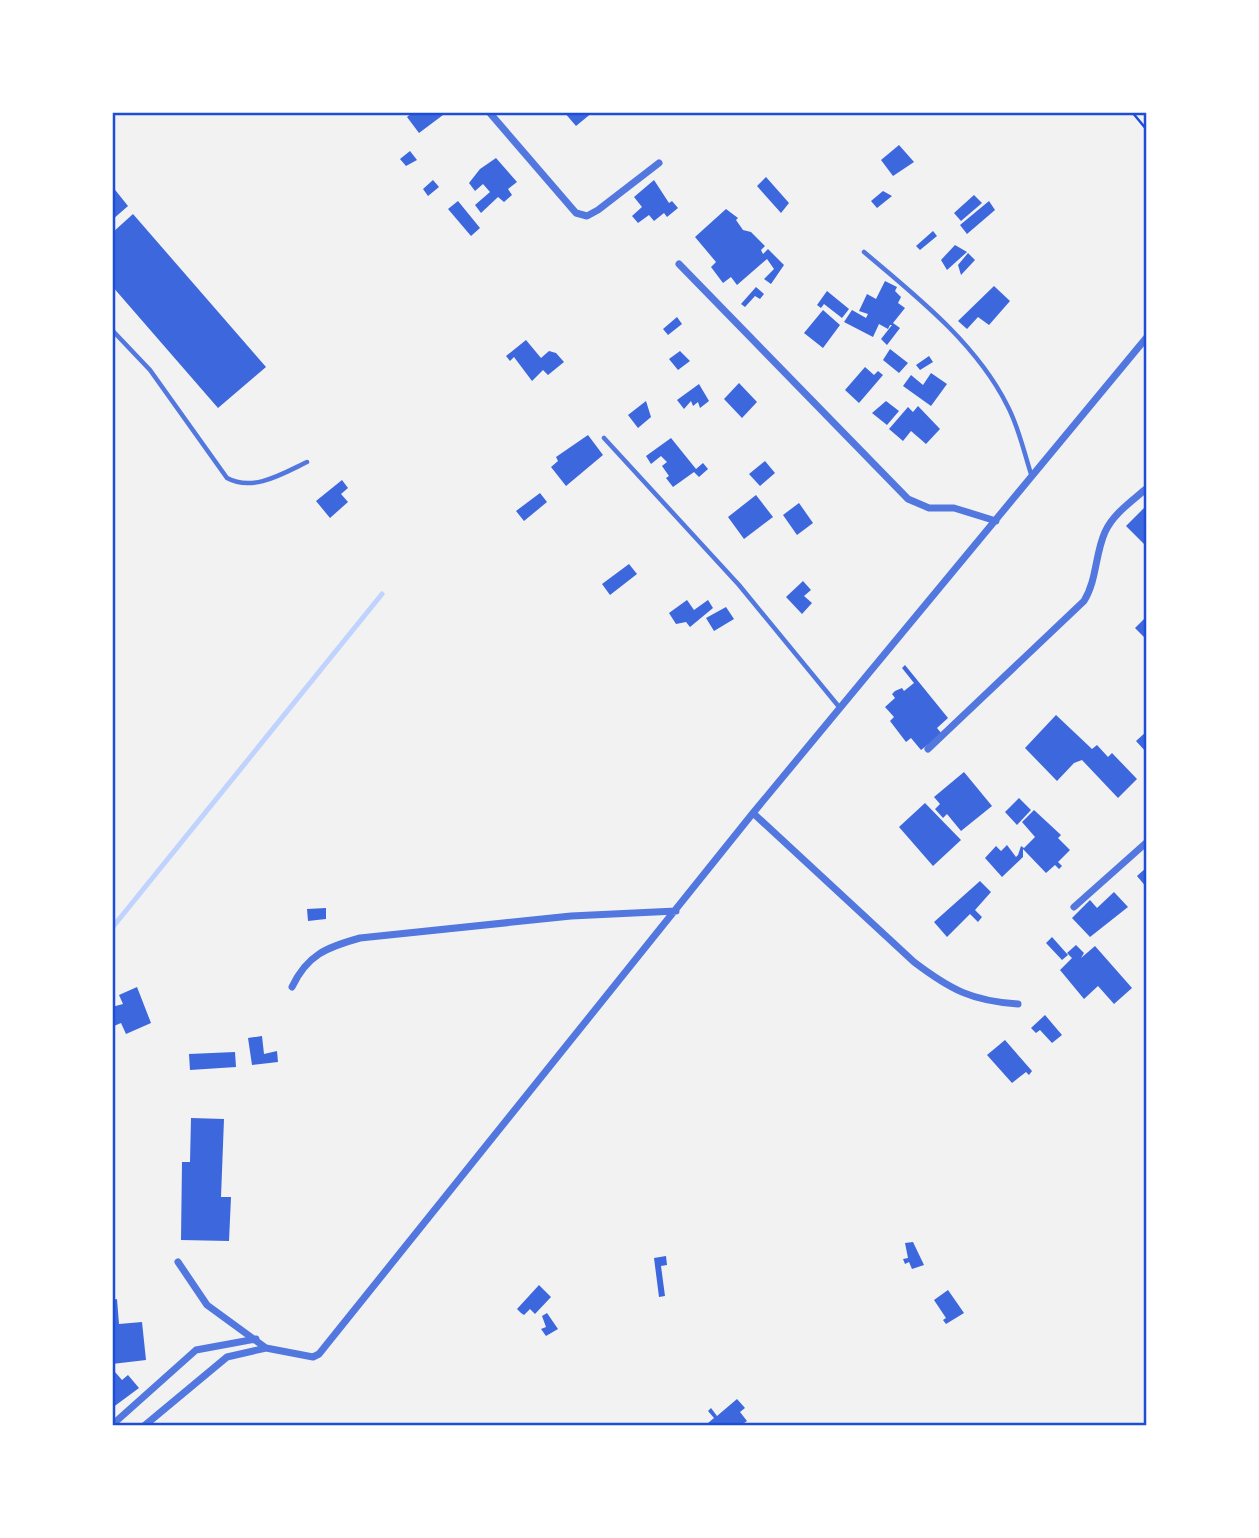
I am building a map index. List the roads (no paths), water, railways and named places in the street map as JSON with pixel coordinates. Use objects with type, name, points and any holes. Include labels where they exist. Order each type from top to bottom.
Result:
[{"type":"street","points":[[489,112],[576,213],[587,216],[598,210],[659,163]]},
{"type":"street","points":[[679,264],[908,499],[929,508],[954,508],[996,521]]},
{"type":"street","points":[[144,1426],[227,1357],[266,1348],[313,1357],[319,1354],[753,813],[1147,337]]},
{"type":"street","points":[[928,749],[1084,601],[1090,592],[1104,533],[1115,516],[1147,488]]},
{"type":"street","points":[[753,813],[938,980],[975,999],[1018,1004]]},
{"type":"street","points":[[1074,906],[1147,842]]},
{"type":"street","points":[[292,987],[301,968],[312,957],[332,945],[360,938],[571,916],[676,911]]},
{"type":"street","points":[[178,1262],[207,1305],[266,1348]]},
{"type":"street","points":[[112,1425],[197,1350],[256,1339]]},
{"type":"lane","points":[[864,252],[927,305],[976,359],[1007,405],[1032,477]]},
{"type":"lane","points":[[112,330],[150,370],[227,478],[240,485],[258,482],[307,462]]},
{"type":"lane","points":[[604,438],[739,585],[840,708]]},
{"type":"waterway","points":[[112,928],[382,594]]}]
